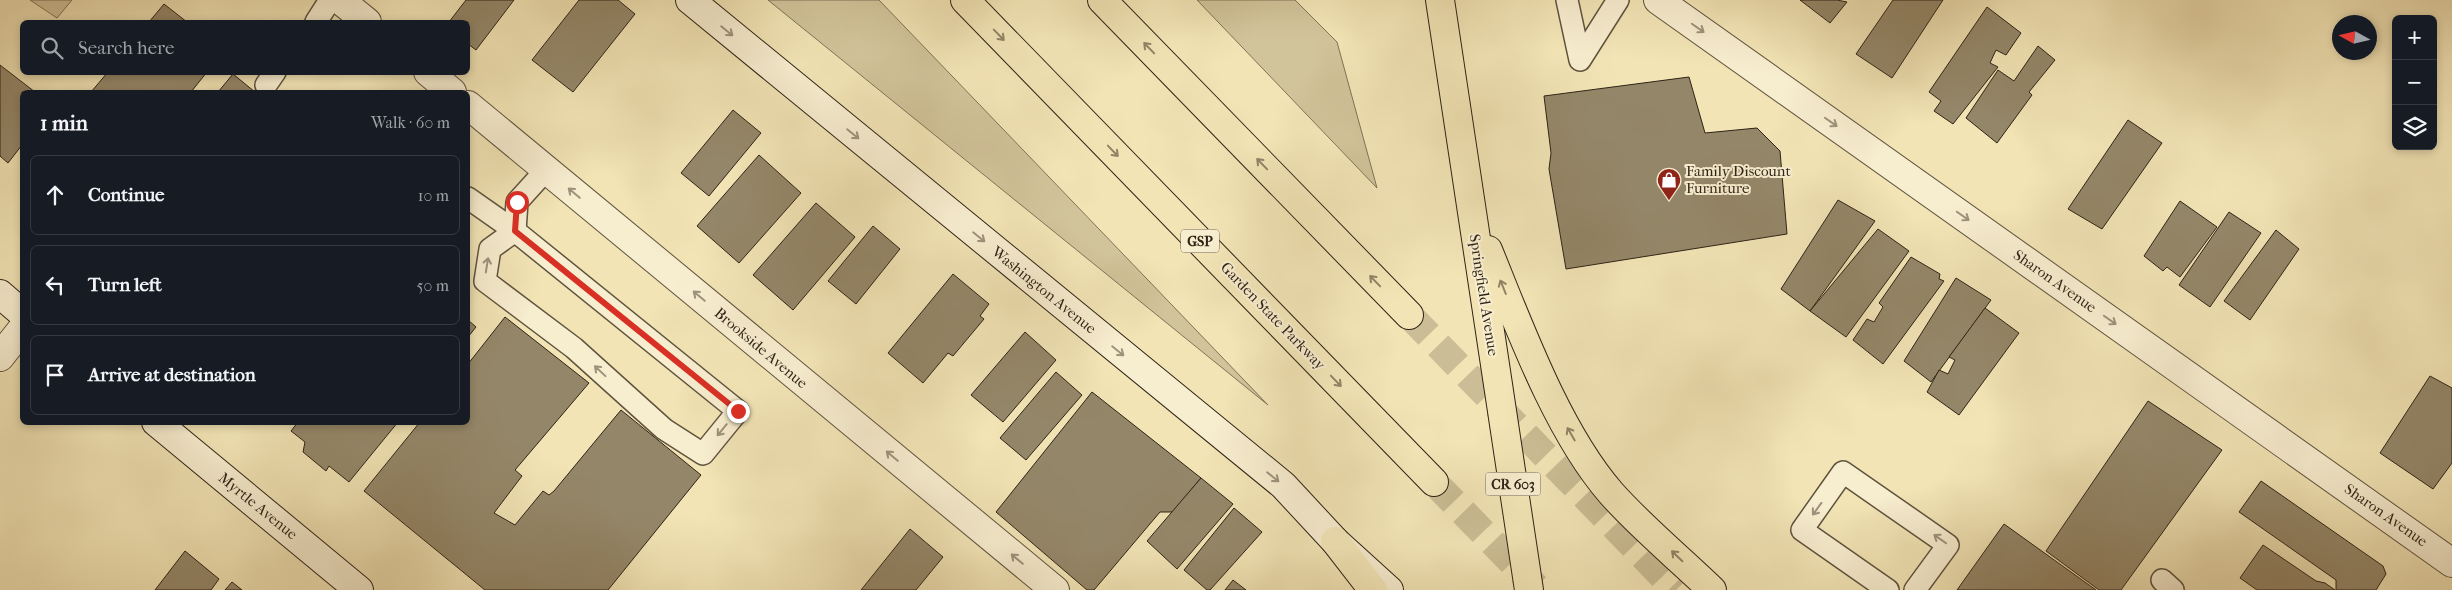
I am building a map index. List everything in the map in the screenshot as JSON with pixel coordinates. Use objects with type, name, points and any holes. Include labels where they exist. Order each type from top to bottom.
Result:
[{"type":"main road","name":"Garden State Parkway","points":[[965,0],[1434,482]]},
{"type":"main road","points":[[1102,0],[1409,316]]},
{"type":"main road","name":"Springfield Avenue","points":[[1440,0],[1529,590]]},
{"type":"main road","points":[[1471,207],[1531,352],[1581,451],[1611,493],[1712,590]]},
{"type":"main road","points":[[1335,541],[1372,590]]},
{"type":"street","points":[[340,0],[365,20]]},
{"type":"street","name":"Washington Avenue","points":[[690,0],[1283,485],[1335,541],[1388,590]]},
{"type":"street","name":"Sharon Avenue","points":[[1658,0],[2452,562]]},
{"type":"street","points":[[432,75],[450,90]]},
{"type":"street","name":"Brookside Avenue","points":[[470,107],[1055,590]]},
{"type":"street","points":[[0,294],[20,311]]},
{"type":"street","points":[[0,357],[20,332]]},
{"type":"street","name":"Myrtle Avenue","points":[[160,425],[359,590]]},
{"type":"lane","points":[[317,20],[330,0]]},
{"type":"lane","points":[[1567,0],[1580,60],[1618,0]]},
{"type":"lane","points":[[515,231],[517,202],[546,170]]},
{"type":"lane","points":[[470,199],[515,231],[738,411],[703,454],[664,429],[574,348],[485,281],[490,249],[515,231]]},
{"type":"lane","points":[[1888,590],[1802,530],[1843,472],[1948,545],[1915,590]]},
{"type":"shaded area","points":[[30,0],[72,0],[57,18]]},
{"type":"shaded area","points":[[768,0],[879,0],[1268,405]]},
{"type":"shaded area","points":[[1197,0],[1295,0],[1337,42],[1377,188]]},
{"type":"building","points":[[466,0],[514,0],[476,50],[470,46],[470,20],[451,20]]},
{"type":"building","points":[[579,0],[618,0],[635,14],[573,92],[532,60]]},
{"type":"building","points":[[1800,0],[1837,0],[1847,2],[1830,23]]},
{"type":"building","points":[[1893,0],[1943,0],[1892,78],[1856,54]]},
{"type":"building","points":[[164,4],[184,20],[151,20]]},
{"type":"building","points":[[1987,7],[2021,33],[2006,55],[1996,50],[1990,63],[1998,67],[1953,124],[1934,111],[1941,101],[1929,92]]},
{"type":"building","points":[[2038,46],[2055,60],[2029,92],[2032,95],[1997,143],[1966,118],[1998,70],[2014,81]]},
{"type":"building","points":[[0,65],[32,90],[20,90],[20,148],[8,163],[0,156]]},
{"type":"building","points":[[105,75],[205,75],[193,90],[93,90]]},
{"type":"building","points":[[234,75],[253,90],[220,90]]},
{"type":"building","name":"Family Discount Furniture","points":[[1689,77],[1705,133],[1757,128],[1780,151],[1787,234],[1566,269],[1549,169],[1551,153],[1544,96]]},
{"type":"building","points":[[733,110],[761,133],[709,196],[681,173]]},
{"type":"building","points":[[2128,120],[2162,143],[2102,229],[2068,209]]},
{"type":"building","points":[[759,155],[801,193],[739,263],[697,226]]},
{"type":"building","points":[[1838,200],[1875,221],[1810,311],[1781,289]]},
{"type":"building","points":[[2180,201],[2217,227],[2180,277],[2167,267],[2163,271],[2144,256]]},
{"type":"building","points":[[816,203],[855,237],[793,310],[753,275]]},
{"type":"building","points":[[2229,212],[2261,233],[2210,307],[2179,285]]},
{"type":"building","points":[[873,226],[900,249],[856,304],[828,281]]},
{"type":"building","points":[[1878,229],[1909,251],[1846,337],[1810,311]]},
{"type":"building","points":[[2276,230],[2299,249],[2250,320],[2224,301]]},
{"type":"building","points":[[1911,257],[1940,274],[1939,279],[1944,281],[1883,364],[1853,340],[1867,319],[1874,322],[1883,307],[1879,303]]},
{"type":"building","points":[[953,274],[989,304],[980,316],[984,319],[953,356],[948,353],[923,383],[888,353]]},
{"type":"building","points":[[1956,278],[1991,300],[1931,382],[1904,361]]},
{"type":"building","points":[[1985,308],[2019,333],[1959,415],[1927,392],[1939,370],[1948,374],[1955,360],[1949,357]]},
{"type":"building","points":[[505,317],[589,383],[515,470],[522,476],[494,513],[515,525],[543,491],[549,495],[554,491],[621,410],[701,475],[608,590],[485,590],[364,491],[418,425],[470,425],[470,361]]},
{"type":"building","points":[[470,322],[476,327],[470,334]]},
{"type":"building","points":[[1025,332],[1056,360],[1003,422],[971,395]]},
{"type":"building","points":[[1056,372],[1082,395],[1026,460],[1000,438]]},
{"type":"building","points":[[2430,376],[2452,388],[2452,463],[2433,489],[2380,453]]},
{"type":"building","points":[[1092,392],[1201,478],[1173,512],[1160,512],[1094,590],[1087,590],[996,512]]},
{"type":"building","points":[[2148,401],[2222,450],[2121,590],[2099,590],[2046,551]]},
{"type":"building","points":[[296,425],[396,425],[349,482],[329,466],[326,471],[303,452],[305,442],[291,431]]},
{"type":"building","points":[[1201,478],[1233,504],[1177,569],[1147,541]]},
{"type":"building","points":[[2261,481],[2383,566],[2386,574],[2376,590],[2336,590],[2336,580],[2239,512]]},
{"type":"building","points":[[1234,508],[1262,532],[1210,590],[1207,590],[1184,570]]},
{"type":"building","points":[[2004,524],[2096,590],[1957,590]]},
{"type":"building","points":[[910,529],[943,557],[916,590],[861,590]]},
{"type":"building","points":[[2263,545],[2316,581],[2325,583],[2335,590],[2257,590],[2240,578]]},
{"type":"building","points":[[185,551],[219,579],[211,590],[155,590]]},
{"type":"building","points":[[1233,580],[1246,590],[1225,590]]},
{"type":"building","points":[[232,582],[242,590],[225,590]]},
{"type":"tunnel","points":[[1409,315],[1676,590]]},
{"type":"tunnel","points":[[1434,482],[1536,587]]},
{"type":"place","name":"Family Discount Furniture","points":[[1669,201]]},
{"type":"route","points":[[517,202],[515,231],[738,411]]}]
